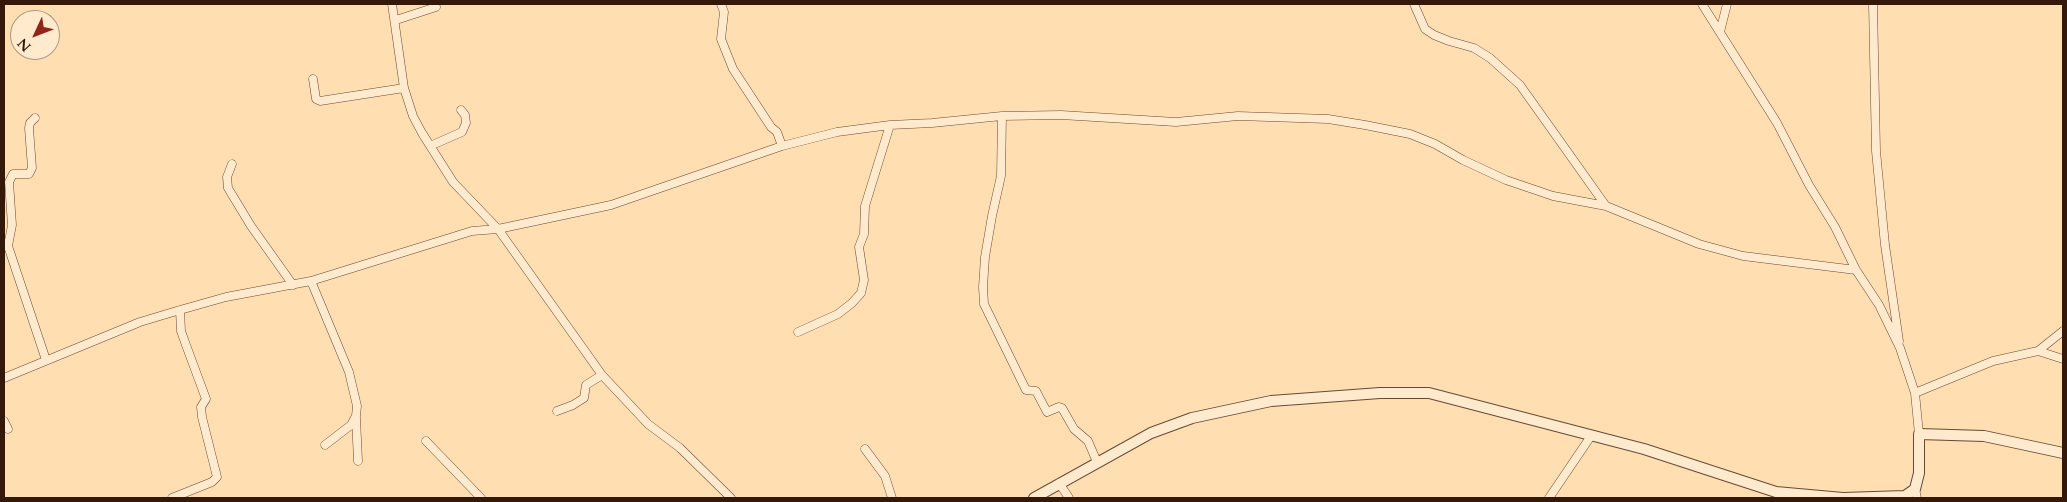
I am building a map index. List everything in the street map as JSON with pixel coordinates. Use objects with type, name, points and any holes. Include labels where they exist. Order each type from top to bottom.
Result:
[{"type":"street","points":[[392,4],[396,20],[404,88],[413,116],[453,182],[498,229],[602,375],[642,419],[680,448],[731,498]]},
{"type":"street","points":[[721,4],[724,12],[721,39],[732,69],[771,127],[777,132],[782,146]]},
{"type":"street","points":[[1414,4],[1425,28],[1449,41],[1474,48],[1490,58],[1520,85],[1606,206]]},
{"type":"street","points":[[1034,498],[1151,434],[1192,418],[1271,401],[1380,393],[1429,393],[1644,449],[1775,495],[1890,498],[1916,493],[1919,473],[1919,434],[1915,393],[1900,348],[1879,305],[1856,270],[1835,228],[1809,185],[1776,123],[1702,4]]},
{"type":"street","points":[[1720,32],[1727,4]]},
{"type":"street","points":[[1873,4],[1876,151],[1885,245],[1900,348]]},
{"type":"street","points":[[396,20],[436,7]]},
{"type":"street","points":[[313,79],[316,99],[320,101],[404,88]]},
{"type":"street","points":[[430,146],[462,132],[466,122],[465,115],[460,110]]},
{"type":"street","points":[[4,378],[140,322],[180,310],[226,297],[311,281],[472,230],[498,229],[611,205],[782,146],[837,132],[890,125],[932,124],[1002,116],[1061,115],[1176,122],[1238,116],[1328,119],[1410,134],[1435,144],[1463,160],[1506,180],[1553,196],[1606,206],[1699,244],[1743,256],[1856,270]]},
{"type":"street","points":[[1002,116],[1001,176],[985,257],[984,304],[1026,390],[1036,391],[1047,412],[1059,407],[1062,408],[1074,429],[1088,441],[1097,462]]},
{"type":"street","points":[[35,118],[30,123],[29,128],[32,168],[28,174],[13,174],[9,182],[12,225],[6,244],[46,360]]},
{"type":"street","points":[[798,332],[838,314],[852,303],[860,293],[864,280],[859,247],[864,234],[865,206],[890,125]]},
{"type":"street","points":[[232,164],[227,177],[228,188],[250,226],[293,285]]},
{"type":"street","points":[[311,281],[349,372],[357,406],[358,461]]},
{"type":"street","points":[[172,498],[212,482],[216,477],[202,416],[201,407],[206,398],[186,345],[182,331],[180,310]]},
{"type":"street","points":[[1915,393],[1993,361],[2038,350],[2063,331]]},
{"type":"street","points":[[2038,350],[2063,359]]},
{"type":"street","points":[[557,410],[573,405],[584,398],[586,385],[602,375]]},
{"type":"street","points":[[325,445],[351,425],[356,416]]},
{"type":"street","points":[[4,421],[8,429]]},
{"type":"street","points":[[1919,434],[1984,436],[2063,454]]},
{"type":"street","points":[[1549,498],[1591,436]]},
{"type":"street","points":[[426,441],[481,498]]},
{"type":"street","points":[[865,450],[885,476],[892,498]]},
{"type":"street","points":[[1059,484],[1069,498]]}]
